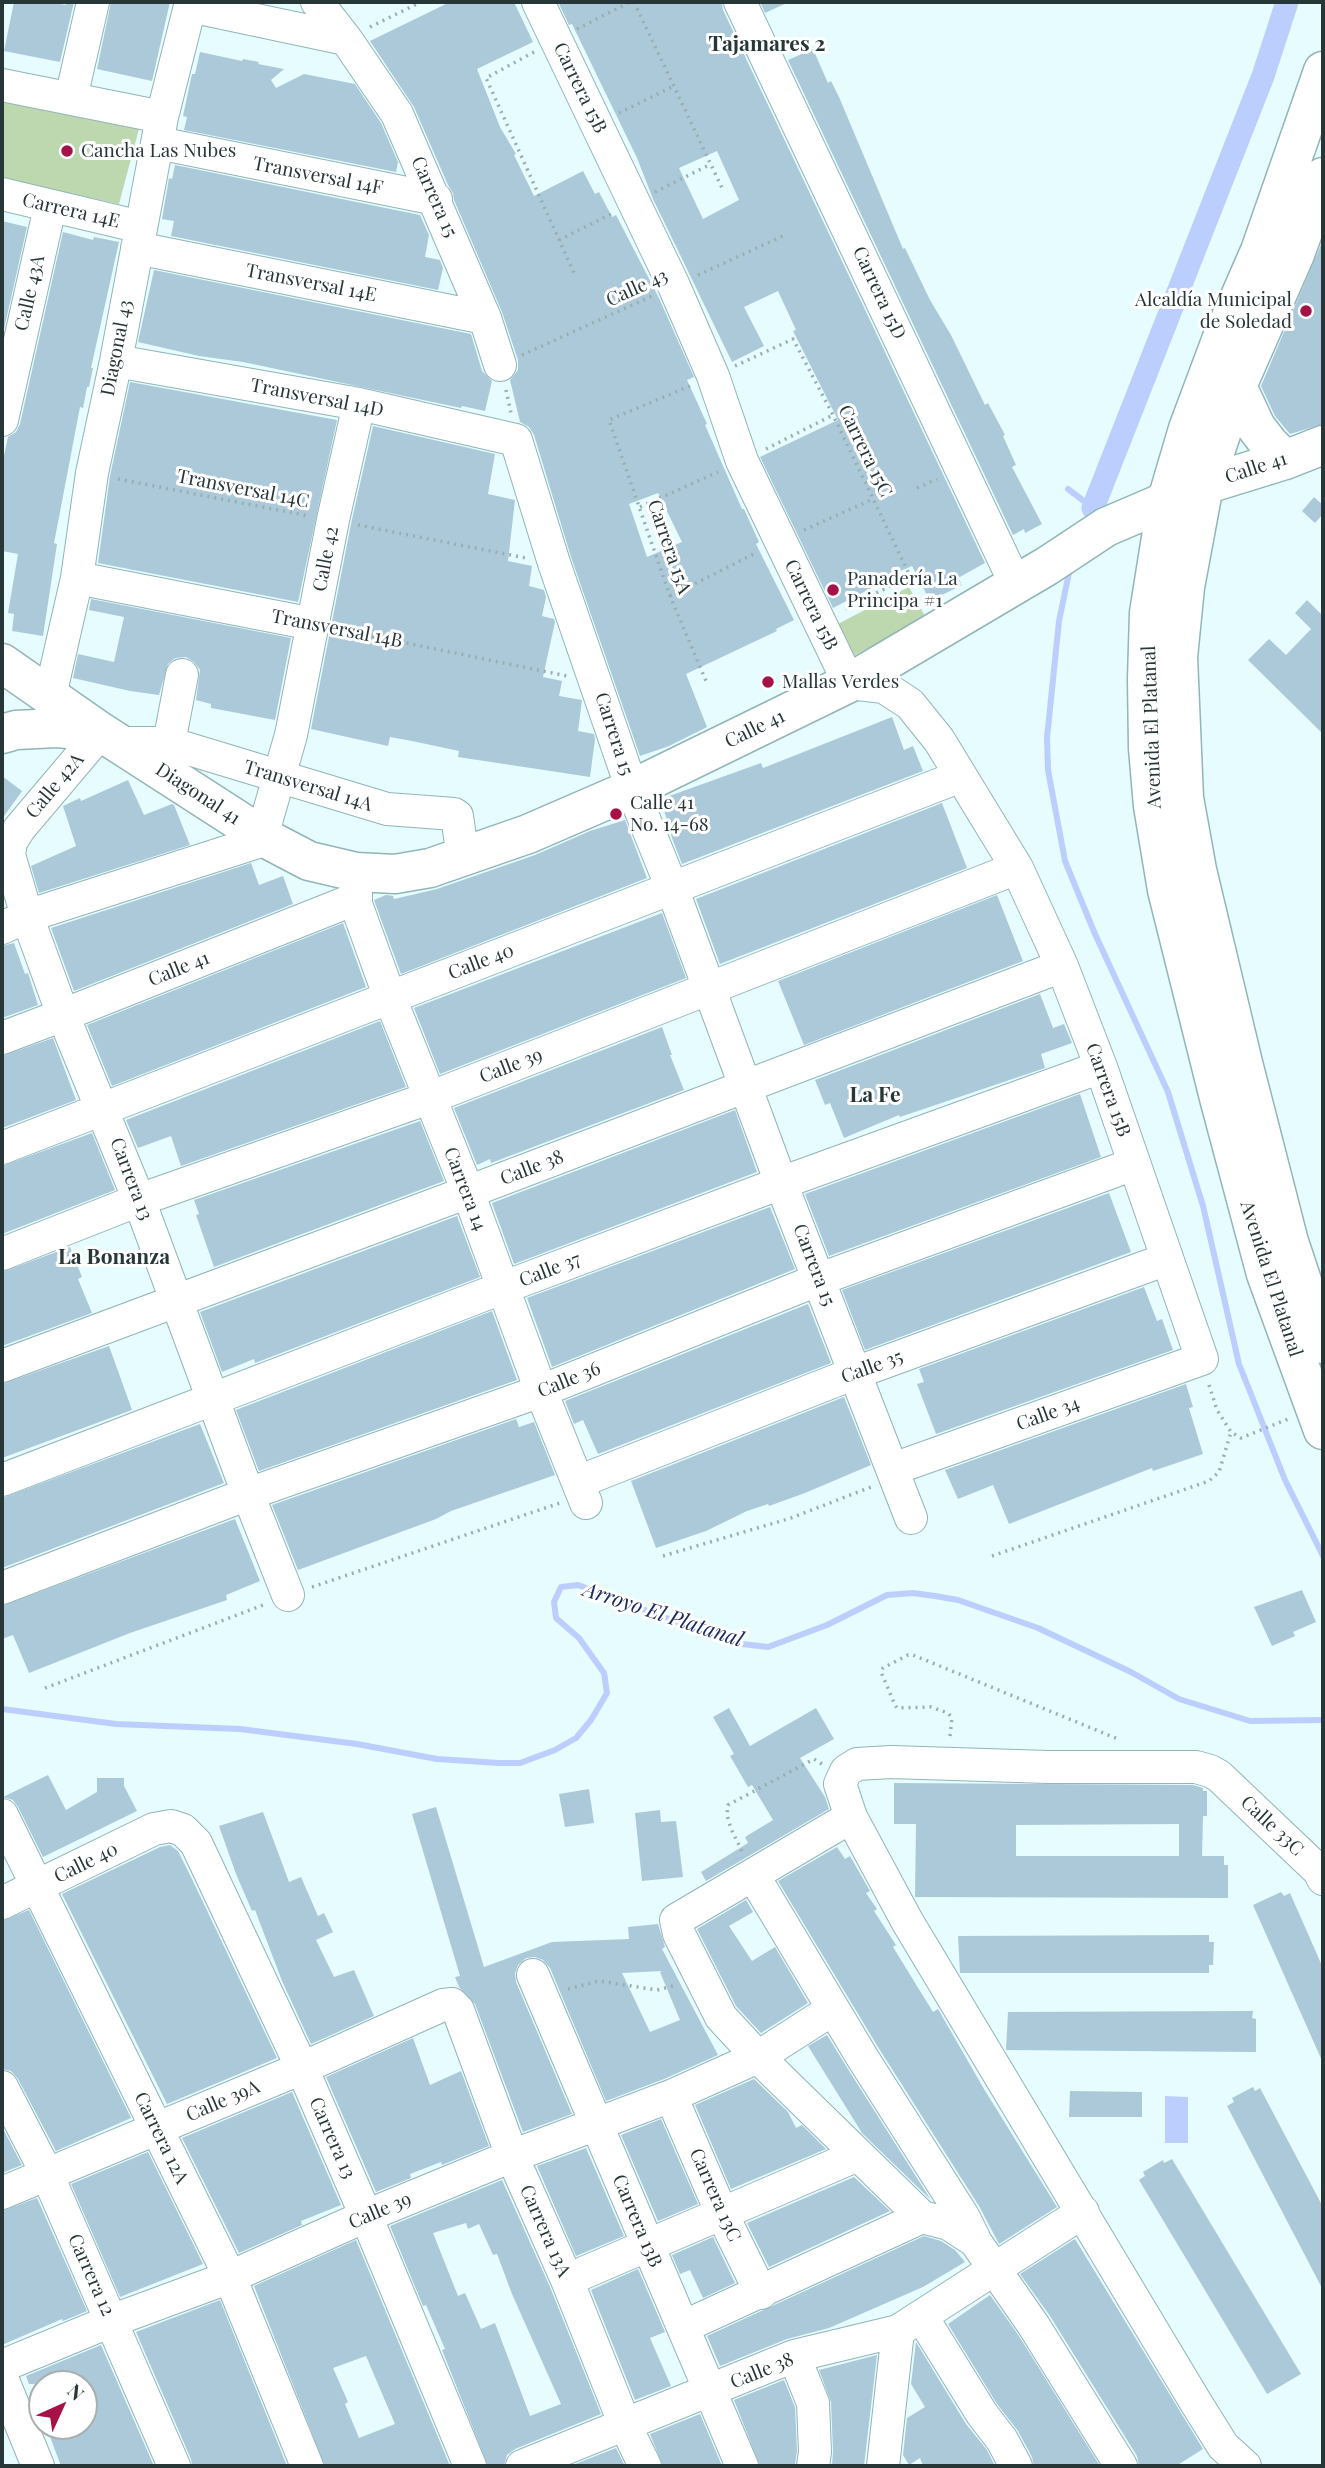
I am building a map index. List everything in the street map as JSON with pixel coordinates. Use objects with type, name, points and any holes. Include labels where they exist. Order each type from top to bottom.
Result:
[{"type":"main road","name":"Avenida El Platanal","points":[[1307,1424],[1212,1072],[1167,890],[1153,806],[1148,748],[1147,679],[1149,613],[1167,500],[1188,429],[1222,338],[1260,251],[1323,71]]},
{"type":"main road","name":"Avenida El Platanal","points":[[1323,177],[1295,254],[1237,386],[1204,485],[1185,587],[1178,657],[1184,798],[1197,870],[1289,1242],[1323,1344]]},
{"type":"main road","points":[[1237,386],[1256,427],[1285,460]]},
{"type":"main road","name":"Calle 41","points":[[356,886],[463,858],[528,834],[632,789],[849,682],[1031,576],[1106,527],[1204,485],[1285,460],[1323,445]]},
{"type":"main road","points":[[2,663],[50,696]]},
{"type":"main road","name":"Diagonal 41","points":[[50,696],[264,838],[356,886]]},
{"type":"main road","points":[[2,734],[16,730],[57,728],[110,738]]},
{"type":"street","points":[[72,98],[93,2]]},
{"type":"street","name":"Carrera 15","points":[[317,2],[397,114],[436,199],[485,318],[500,365]]},
{"type":"street","name":"Carrera 15B","points":[[538,2],[674,286],[713,376],[742,461],[849,682],[884,687],[910,704],[939,740],[1017,868],[1062,967],[1101,1067],[1202,1359]]},
{"type":"street","name":"Carrera 15D","points":[[740,2],[1031,576]]},
{"type":"street","points":[[190,4],[346,39]]},
{"type":"street","name":"Diagonal 43","points":[[50,696],[77,578],[92,473],[160,130],[190,4]]},
{"type":"street","name":"Transversal 14F","points":[[2,85],[72,98],[160,130],[436,199]]},
{"type":"street","name":"Carrera 14E","points":[[2,194],[50,207],[139,238]]},
{"type":"street","name":"Calle 43A","points":[[2,420],[50,207]]},
{"type":"street","name":"Transversal 14E","points":[[139,238],[485,318]]},
{"type":"street","name":"Transversal 14D","points":[[116,361],[359,404],[516,440]]},
{"type":"street","name":"Calle 42","points":[[264,838],[291,735],[333,520],[359,404]]},
{"type":"street","name":"Carrera 15","points":[[516,440],[554,564],[632,789],[911,1518]]},
{"type":"street","name":"Transversal 14B","points":[[77,578],[313,624]]},
{"type":"street","points":[[169,743],[182,675]]},
{"type":"street","name":"Transversal 14A","points":[[110,738],[169,743],[387,810],[454,814],[457,816],[463,858]]},
{"type":"street","name":"Calle 42A","points":[[11,842],[110,738]]},
{"type":"street","name":"Calle 40","points":[[2,1148],[961,776]]},
{"type":"street","points":[[15,922],[264,838]]},
{"type":"street","name":"Carrera 13","points":[[11,842],[9,855],[15,922],[63,1016],[103,1109],[288,1595]]},
{"type":"street","name":"Calle 39","points":[[2,1254],[139,1200],[429,1098],[1017,868]]},
{"type":"street","name":"Carrera 14","points":[[356,886],[390,998],[468,1192],[541,1391],[583,1493]]},
{"type":"street","name":"Calle 41","points":[[2,1038],[63,1016],[356,886]]},
{"type":"street","name":"Calle 38","points":[[2,1366],[178,1302],[1062,967]]},
{"type":"street","name":"Calle 37","points":[[2,1480],[781,1183],[1101,1067]]},
{"type":"street","name":"Calle 36","points":[[2,1588],[248,1494],[541,1391],[820,1279],[1134,1164]]},
{"type":"street","name":"Calle 35","points":[[583,1493],[855,1373],[1167,1259]]},
{"type":"street","name":"Calle 34","points":[[894,1473],[1202,1359]]},
{"type":"street","name":"Calle 33C","points":[[842,1776],[856,1764],[891,1762],[1196,1768],[1219,1776],[1319,1871],[1323,1879]]},
{"type":"street","points":[[842,1776],[841,1791],[851,1817],[907,1921],[1223,2446],[1245,2466]]},
{"type":"street","name":"Carrera 12A","points":[[2,1815],[230,2277],[307,2466]]},
{"type":"street","points":[[851,1817],[676,1920],[682,1942],[721,2017],[758,2057],[922,2217],[949,2224],[975,2241]]},
{"type":"street","name":"Calle 40","points":[[2,1903],[154,1829],[171,1826]]},
{"type":"street","name":"Carrera 13","points":[[171,1826],[183,1830],[196,1843],[302,2068],[470,2466]]},
{"type":"street","points":[[753,1875],[833,2009],[963,2216],[975,2241],[1034,2326],[1121,2466]]},
{"type":"street","name":"Carrera 13B","points":[[538,1986],[742,2466]]},
{"type":"street","name":"Calle 39A","points":[[2,2193],[302,2068],[443,2004]]},
{"type":"street","name":"Carrera 13A","points":[[443,2004],[452,2004],[458,2010],[512,2156],[645,2466]]},
{"type":"street","name":"Calle 39","points":[[2,2367],[111,2321],[230,2277],[366,2216],[512,2156],[671,2096],[758,2057],[833,2009]]},
{"type":"street","name":"Carrera 12","points":[[2,2088],[47,2174],[174,2466]]},
{"type":"street","name":"Carrera 13C","points":[[671,2096],[722,2214],[761,2293]]},
{"type":"street","points":[[566,2280],[858,2155]]},
{"type":"street","name":"Calle 38","points":[[522,2466],[794,2356],[910,2324],[1083,2212]]},
{"type":"street","points":[[683,2327],[922,2217]]},
{"type":"street","points":[[884,2466],[910,2324]]},
{"type":"street","points":[[910,2324],[1002,2440],[1016,2466]]},
{"type":"street","points":[[794,2356],[813,2403],[813,2466]]},
{"type":"street","points":[[2,2378],[38,2466]]},
{"type":"path","points":[[346,39],[421,2]]},
{"type":"path","points":[[634,2],[722,188]]},
{"type":"path","points":[[486,78],[575,275]]},
{"type":"path","points":[[598,124],[674,86]]},
{"type":"path","points":[[559,240],[711,164]]},
{"type":"path","name":"Calle 43","points":[[500,365],[785,235]]},
{"type":"path","name":"Carrera 15C","points":[[793,339],[833,415],[910,576],[819,622]]},
{"type":"path","points":[[500,365],[516,440]]},
{"type":"path","name":"Carrera 15A","points":[[610,420],[670,596],[706,681]]},
{"type":"path","name":"Transversal 14C","points":[[92,473],[554,564]]},
{"type":"path","name":"Transversal 14B","points":[[313,624],[596,682]]},
{"type":"path","points":[[1202,1359],[1217,1410],[1231,1432],[1241,1438],[1307,1424]]},
{"type":"path","points":[[992,1556],[1209,1481],[1219,1472],[1231,1432]]},
{"type":"path","points":[[663,1556],[791,1518],[894,1473]]},
{"type":"path","points":[[45,1688],[288,1595],[583,1493]]},
{"type":"path","points":[[950,1736],[951,1718],[948,1713],[931,1707],[896,1707],[882,1669],[913,1655],[1126,1743]]},
{"type":"path","points":[[753,1875],[731,1829],[727,1815],[728,1805],[814,1759],[842,1776]]},
{"type":"path","points":[[538,1986],[599,1981],[657,1990],[701,1979]]},
{"type":"green space","name":"Cancha Las Nubes","points":[[2,97],[140,125],[119,204],[2,178]]},
{"type":"green space","name":"Mallas Verdes","points":[[909,587],[926,618],[853,656],[836,625]]},
{"type":"water","points":[[1165,2096],[1188,2097],[1188,2143],[1165,2143]]},
{"type":"building","points":[[14,2],[66,5],[66,2],[74,2],[60,62],[4,51]]},
{"type":"building","points":[[111,2],[170,2],[152,81],[97,69]]},
{"type":"building","points":[[450,2],[514,2],[533,42],[477,69],[500,127],[516,154],[514,155],[534,196],[583,171],[595,194],[599,192],[612,217],[616,215],[659,298],[694,377],[687,380],[707,424],[705,425],[759,542],[756,544],[794,620],[776,629],[777,631],[686,674],[707,727],[669,746],[640,756],[571,557],[534,435],[529,427],[520,422],[510,380],[518,370],[518,360],[502,312],[414,107],[370,41]],"holes":[[[658,493],[682,542],[647,557],[629,504]]]},
{"type":"building","points":[[558,2],[722,2],[723,10],[985,563],[958,578],[962,585],[930,601],[912,566],[884,578],[885,581],[833,608],[760,457],[838,420],[793,331],[796,330],[778,291],[744,307],[764,346],[732,362],[653,199],[637,158],[572,24],[569,25]],"holes":[[[717,151],[739,200],[703,219],[679,168]]]},
{"type":"building","points":[[760,2],[789,2],[765,13]]},
{"type":"building","points":[[813,49],[828,83],[831,81],[839,97],[903,249],[905,248],[930,300],[951,335],[985,405],[988,403],[1005,435],[1003,436],[1016,465],[1012,467],[1042,524],[1025,533],[1024,529],[1013,535],[788,60]]},
{"type":"building","points":[[200,52],[284,69],[271,80],[276,88],[304,74],[355,84],[381,123],[398,162],[396,172],[184,130],[187,117],[183,116]]},
{"type":"building","points":[[175,165],[420,215],[429,235],[425,257],[440,260],[443,268],[438,290],[171,236],[174,221],[162,219],[169,178],[172,179]]},
{"type":"building","points":[[2,221],[27,227],[2,338]]},
{"type":"building","points":[[63,232],[93,240],[94,237],[119,242],[89,387],[83,408],[80,407],[54,543],[57,544],[43,636],[12,631],[14,614],[8,613],[18,554],[2,551],[2,465],[8,437],[16,432],[20,424]]},
{"type":"building","name":"Alcaldía Municipal de Soledad","points":[[1323,240],[1323,424],[1290,434],[1275,416],[1261,386]]},
{"type":"building","points":[[154,270],[471,334],[482,371],[492,381],[485,411],[138,342]]},
{"type":"building","points":[[130,382],[337,420],[298,602],[98,563],[110,476]]},
{"type":"building","points":[[373,426],[495,454],[488,494],[515,500],[508,561],[532,566],[529,586],[544,590],[546,597],[542,616],[554,619],[555,622],[543,677],[562,681],[559,696],[582,700],[578,731],[594,734],[595,739],[590,777],[458,757],[459,751],[390,737],[388,746],[311,729]]},
{"type":"building","points":[[1314,497],[1323,505],[1323,514],[1315,523],[1302,511]]},
{"type":"building","points":[[91,599],[291,638],[275,720],[211,708],[211,704],[196,700],[200,670],[186,657],[175,658],[168,664],[159,695],[73,678],[78,654],[114,662],[124,617],[89,610]]},
{"type":"building","points":[[1307,600],[1323,616],[1323,734],[1248,660],[1269,639],[1286,655],[1311,629],[1295,613]]},
{"type":"building","points":[[892,717],[904,750],[913,746],[923,771],[682,864],[661,799],[761,763],[763,768]]},
{"type":"building","points":[[2,776],[22,791],[2,819]]},
{"type":"building","points":[[128,780],[144,815],[174,805],[190,845],[39,893],[31,866],[76,846],[63,806]]},
{"type":"building","points":[[942,803],[967,868],[720,964],[696,899]]},
{"type":"building","points":[[625,820],[647,878],[401,974],[374,900],[386,895],[393,896],[394,899],[437,889]]},
{"type":"building","points":[[251,863],[259,885],[283,876],[293,904],[74,991],[51,928]]},
{"type":"building","points":[[997,895],[1023,961],[804,1045],[778,981]]},
{"type":"building","points":[[662,913],[686,978],[440,1074],[414,1008]]},
{"type":"building","points":[[343,923],[366,987],[112,1086],[87,1025]]},
{"type":"building","points":[[14,943],[25,974],[28,973],[38,1005],[2,1018],[2,946]]},
{"type":"building","points":[[1040,994],[1053,1028],[1064,1024],[1072,1043],[1041,1054],[1045,1068],[900,1117],[899,1115],[844,1138],[830,1103],[825,1105],[815,1080]]},
{"type":"building","points":[[380,1021],[406,1087],[181,1166],[171,1136],[138,1148],[126,1120]]},
{"type":"building","points":[[662,1027],[684,1090],[491,1163],[490,1159],[477,1165],[454,1108]]},
{"type":"building","points":[[53,1038],[76,1100],[2,1128],[2,1056]]},
{"type":"building","points":[[1080,1094],[1101,1157],[829,1256],[805,1194]]},
{"type":"building","points":[[735,1110],[757,1172],[514,1264],[492,1203]]},
{"type":"building","points":[[420,1121],[444,1181],[214,1267],[196,1215],[199,1214],[194,1200]]},
{"type":"building","points":[[92,1133],[115,1190],[2,1234],[2,1166]]},
{"type":"building","points":[[1109,1193],[1131,1252],[865,1350],[842,1290]]},
{"type":"building","points":[[770,1207],[795,1269],[552,1367],[527,1298]]},
{"type":"building","points":[[457,1216],[480,1277],[255,1363],[254,1359],[222,1372],[200,1312]]},
{"type":"building","points":[[70,1247],[82,1277],[78,1279],[92,1313],[2,1346],[2,1272]]},
{"type":"building","points":[[1144,1287],[1157,1321],[1162,1319],[1173,1350],[936,1434],[917,1384],[924,1382],[919,1369]]},
{"type":"building","points":[[808,1304],[831,1363],[598,1454],[583,1420],[574,1424],[565,1401]]},
{"type":"building","points":[[492,1311],[517,1380],[259,1471],[236,1410]]},
{"type":"building","points":[[109,1346],[132,1410],[2,1458],[2,1384]]},
{"type":"building","points":[[1186,1384],[1193,1407],[1189,1408],[1203,1454],[1153,1471],[1152,1468],[1009,1524],[993,1485],[958,1499],[945,1470]]},
{"type":"building","points":[[844,1397],[871,1465],[805,1493],[747,1511],[706,1531],[656,1548],[631,1481]]},
{"type":"building","points":[[516,1419],[519,1427],[534,1422],[555,1475],[451,1511],[298,1570],[272,1505]]},
{"type":"building","points":[[200,1424],[224,1483],[2,1568],[2,1498]]},
{"type":"building","points":[[235,1519],[260,1581],[226,1595],[227,1600],[130,1633],[29,1673],[13,1635],[2,1639],[2,1606]]},
{"type":"building","points":[[1302,1590],[1316,1622],[1293,1632],[1295,1636],[1272,1646],[1254,1607]]},
{"type":"building","points":[[729,1708],[750,1746],[816,1708],[834,1739],[800,1758],[825,1797],[829,1809],[706,1881],[701,1872],[748,1843],[745,1837],[773,1820],[752,1785],[748,1787],[730,1756],[734,1754],[713,1717]]},
{"type":"building","points":[[48,1775],[66,1810],[97,1792],[97,1778],[124,1778],[124,1786],[137,1811],[43,1857],[18,1807],[13,1800],[3,1797]]},
{"type":"building","points":[[894,1783],[1193,1785],[1207,1791],[1202,1856],[1224,1856],[1224,1865],[1228,1865],[1228,1898],[915,1897],[916,1824],[894,1824]],"holes":[[[1179,1824],[1179,1856],[1016,1856],[1016,1825]]]},
{"type":"building","points":[[589,1789],[594,1823],[565,1827],[559,1794]]},
{"type":"building","points":[[436,1807],[484,1967],[552,1942],[629,1939],[628,1927],[658,1924],[665,1947],[662,1949],[718,2055],[606,2101],[550,1968],[543,1960],[526,1958],[518,1965],[516,1982],[572,2114],[523,2132],[475,2004],[459,1987],[455,1977],[460,1976],[412,1814]],"holes":[[[662,1971],[660,1972],[680,2020],[650,2032],[622,1973]]]},
{"type":"building","points":[[660,1810],[661,1822],[676,1821],[683,1877],[642,1881],[635,1813]]},
{"type":"building","points":[[263,1812],[289,1882],[301,1877],[318,1916],[324,1913],[333,1932],[316,1940],[334,1977],[354,1970],[374,2016],[311,2044],[282,1981],[255,1910],[252,1911],[236,1874],[219,1826]]},
{"type":"building","points":[[170,1845],[178,1851],[277,2058],[167,2104],[62,1894],[160,1847]]},
{"type":"building","points":[[837,1847],[845,1859],[850,1856],[870,1891],[866,1893],[877,1909],[874,1911],[896,1945],[893,1947],[933,2012],[938,2009],[1057,2207],[999,2244],[979,2206],[878,2047],[778,1881]]},
{"type":"building","points":[[1281,1892],[1284,1896],[1290,1893],[1323,1968],[1323,2063],[1253,1905]]},
{"type":"building","points":[[746,1900],[753,1912],[729,1926],[752,1961],[775,1947],[808,2003],[761,2033],[736,2006],[697,1929]]},
{"type":"building","points":[[29,1910],[131,2118],[56,2151],[18,2079],[11,2071],[2,2069],[2,1921]]},
{"type":"building","points":[[1209,1935],[1209,1942],[1214,1942],[1213,1965],[1209,1965],[1209,1973],[960,1973],[958,1936]]},
{"type":"building","points":[[1253,2011],[1252,2018],[1256,2019],[1256,2052],[1006,2050],[1008,2012]]},
{"type":"building","points":[[827,2035],[931,2200],[862,2133],[808,2046]]},
{"type":"building","points":[[413,2038],[430,2085],[461,2071],[489,2146],[442,2165],[441,2162],[410,2174],[411,2178],[376,2192],[326,2077]]},
{"type":"building","points":[[754,2079],[788,2112],[796,2128],[802,2125],[826,2149],[731,2189],[695,2105]]},
{"type":"building","points":[[1253,2087],[1255,2091],[1260,2088],[1323,2207],[1323,2290],[1227,2106],[1234,2102],[1232,2098]]},
{"type":"building","points":[[1070,2091],[1142,2092],[1142,2117],[1069,2117]]},
{"type":"building","points":[[292,2092],[341,2205],[301,2221],[302,2225],[239,2253],[182,2138]]},
{"type":"building","points":[[661,2119],[698,2204],[658,2221],[621,2135]]},
{"type":"building","points":[[2,2127],[22,2165],[2,2173]]},
{"type":"building","points":[[586,2148],[624,2236],[576,2256],[537,2166]]},
{"type":"building","points":[[148,2152],[203,2264],[120,2297],[71,2184]]},
{"type":"building","points":[[1172,2159],[1301,2374],[1267,2394],[1139,2180],[1145,2176],[1143,2172],[1163,2160],[1164,2163]]},
{"type":"building","points":[[854,2177],[890,2211],[769,2267],[747,2223]]},
{"type":"building","points":[[502,2180],[550,2287],[601,2414],[515,2449],[507,2455],[504,2466],[488,2466],[442,2350],[445,2349],[426,2305],[423,2306],[390,2226]],"holes":[[[466,2223],[468,2229],[479,2224],[493,2255],[497,2254],[561,2404],[530,2416],[495,2323],[481,2329],[465,2293],[458,2296],[433,2233]]]},
{"type":"building","points":[[37,2198],[87,2311],[2,2345],[2,2211]]},
{"type":"building","points":[[924,2236],[941,2241],[955,2250],[965,2262],[923,2287],[829,2328],[787,2339],[720,2366],[707,2336]]},
{"type":"building","points":[[713,2237],[735,2283],[703,2298],[690,2270],[680,2274],[672,2255]]},
{"type":"building","points":[[1075,2239],[1203,2449],[1176,2466],[1139,2466],[1137,2456],[1050,2316],[1020,2274]]},
{"type":"building","points":[[356,2240],[450,2466],[325,2466],[254,2286]],"holes":[[[366,2356],[395,2424],[359,2438],[345,2404],[348,2402],[333,2368]]]},
{"type":"building","points":[[638,2269],[665,2332],[650,2338],[671,2386],[635,2400],[591,2290]]},
{"type":"building","points":[[990,2295],[1019,2336],[1100,2466],[1034,2466],[1018,2431],[997,2404],[948,2324]]},
{"type":"building","points":[[220,2300],[287,2466],[192,2466],[136,2332]]},
{"type":"building","points":[[916,2342],[995,2466],[923,2466],[920,2458],[909,2465],[903,2455],[907,2418],[925,2407],[911,2384]]},
{"type":"building","points":[[101,2345],[154,2466],[61,2466],[51,2440],[98,2440],[98,2370],[41,2370]]},
{"type":"building","points":[[877,2355],[864,2466],[832,2466],[831,2402],[819,2370]]},
{"type":"building","points":[[784,2380],[795,2407],[795,2464],[760,2466],[734,2400]]},
{"type":"building","points":[[700,2414],[722,2466],[663,2466],[650,2434]]},
{"type":"building","points":[[616,2448],[625,2466],[570,2466]]},
{"type":"waterway","points":[[1093,508],[1263,76],[1287,2]]},
{"type":"waterway","points":[[1068,489],[1093,508],[1089,518]]},
{"type":"waterway","points":[[1070,568],[1059,621],[1047,738],[1048,770],[1065,861],[1095,934],[1168,1092],[1203,1206],[1239,1364],[1285,1480],[1323,1556]]},
{"type":"waterway","name":"Arroyo El Platanal","points":[[2,1709],[116,1724],[240,1729],[357,1744],[437,1759],[520,1763],[555,1750],[576,1738],[591,1720],[607,1693],[604,1673],[579,1638],[556,1618],[554,1602],[561,1587],[578,1585],[714,1636],[742,1644],[768,1647],[827,1625],[887,1595],[913,1593],[958,1600],[1038,1628],[1131,1672],[1179,1699],[1250,1721],[1323,1720]]},
{"type":"place","name":"Cancha Las Nubes","points":[[67,151]]},
{"type":"place","name":"Alcaldía Municipal de Soledad","points":[[1306,311]]},
{"type":"place","name":"Panadería La Principa #1","points":[[833,590]]},
{"type":"place","name":"Mallas Verdes","points":[[768,682]]},
{"type":"place","name":"Calle 41 No. 14-68","points":[[616,814]]},
{"type":"district","name":"Tajamares 2","points":[[767,44]]},
{"type":"district","name":"La Fe","points":[[875,1095]]},
{"type":"district","name":"La Bonanza","points":[[114,1257]]}]
